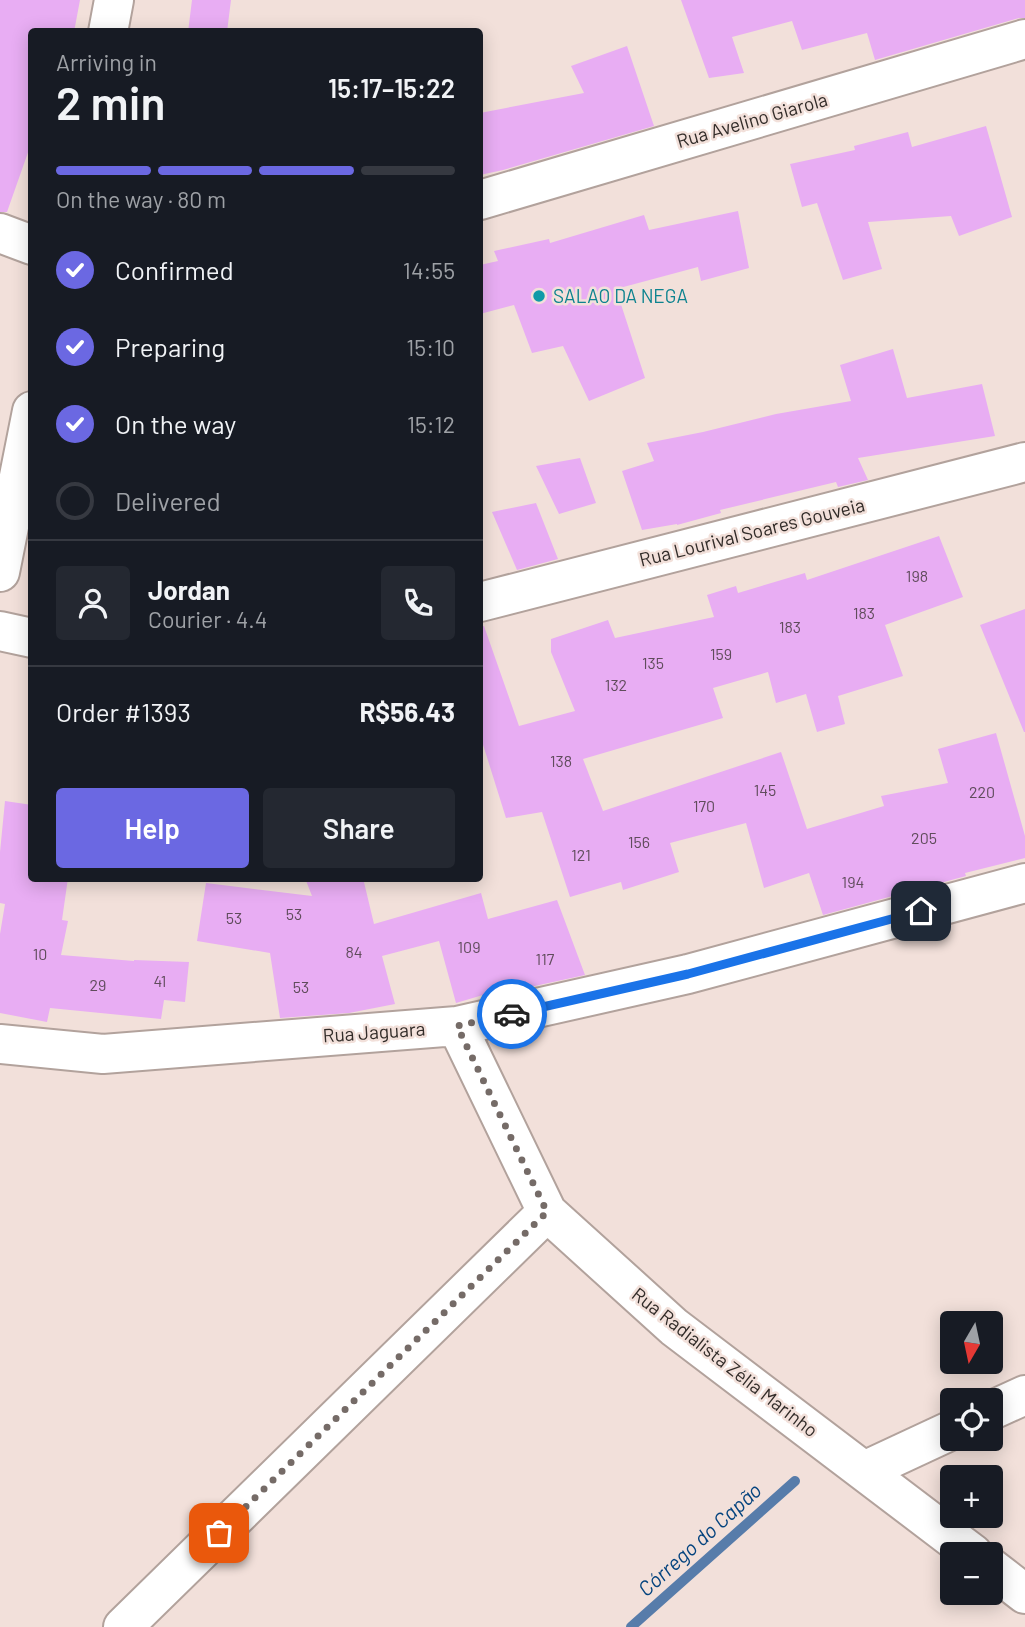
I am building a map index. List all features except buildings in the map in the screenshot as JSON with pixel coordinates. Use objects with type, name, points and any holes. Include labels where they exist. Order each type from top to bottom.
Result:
[{"type":"street","points":[[109,28],[114,0]]},
{"type":"street","name":"Rua Avelino Giarola","points":[[483,199],[1025,39]]},
{"type":"street","points":[[0,233],[28,244]]},
{"type":"street","points":[[0,572],[28,431]]},
{"type":"street","name":"Rua Lourival Soares Gouveia","points":[[483,600],[1025,461]]},
{"type":"street","points":[[0,631],[28,637]]},
{"type":"street","name":"Rua Jaguara","points":[[0,1044],[103,1054],[457,1026],[688,974],[1025,883]]},
{"type":"street","name":"Rua Radialista Zélia Marinho","points":[[457,1026],[547,1212],[674,1327],[957,1542]]},
{"type":"street","points":[[123,1627],[547,1212]]},
{"type":"street","points":[[1003,1406],[1025,1395]]},
{"type":"street","points":[[864,1471],[940,1436]]},
{"type":"street","points":[[1003,1577],[1025,1594]]},
{"type":"waterway","name":"Córrego do Capão","points":[[631,1627],[795,1481]]},
{"type":"way so far","points":[[219,1533],[547,1212],[457,1026],[512,1014]]},
{"type":"place","name":"SALAO DA NEGA","points":[[539,296]]},
{"type":"route","points":[[512,1014],[688,974],[921,911]]}]
